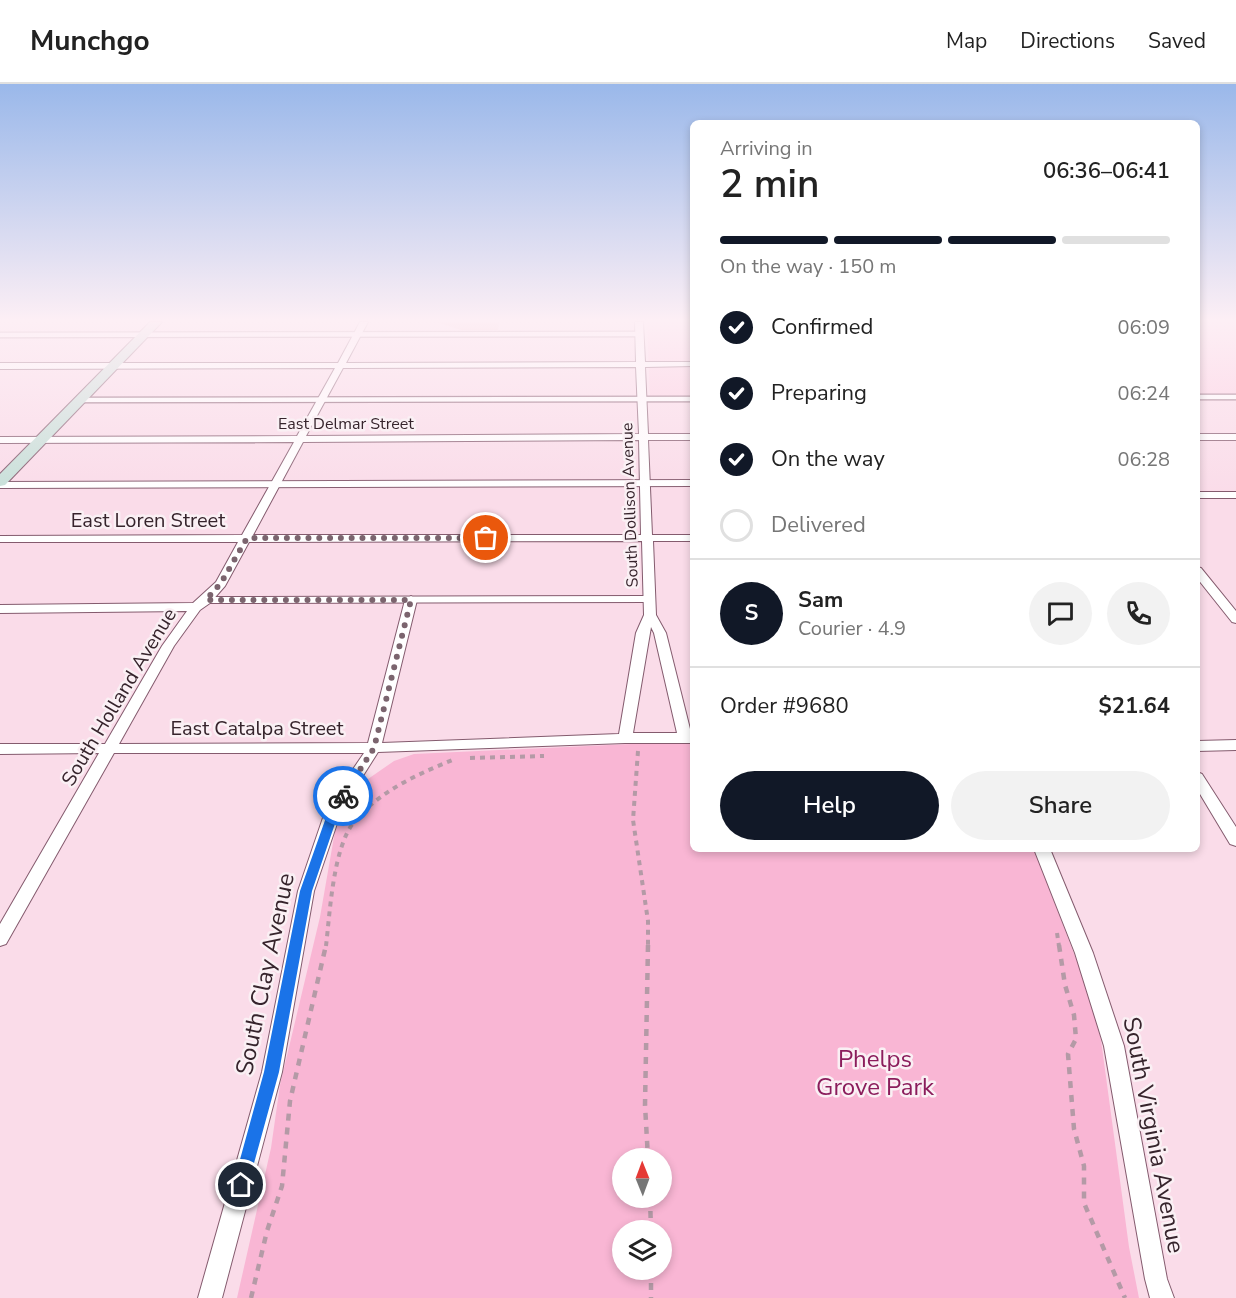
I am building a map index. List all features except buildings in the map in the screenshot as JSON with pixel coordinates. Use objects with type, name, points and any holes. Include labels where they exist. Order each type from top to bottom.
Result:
[{"type":"main road","points":[[0,484],[102,379]]},
{"type":"street","name":"South Holland Avenue","points":[[0,939],[168,646],[201,603],[221,583],[334,379]]},
{"type":"street","name":"South Dollison Avenue","points":[[627,744],[642,633],[650,615],[642,379]]},
{"type":"street","name":"East Delmar Street","points":[[0,440],[690,437]]},
{"type":"street","points":[[1200,437],[1236,437]]},
{"type":"street","points":[[1200,495],[1236,495]]},
{"type":"street","name":"East Loren Street","points":[[0,539],[690,537]]},
{"type":"street","points":[[1200,574],[1236,619]]},
{"type":"street","name":"South Clay Avenue","points":[[210,1298],[272,1072],[306,891],[334,809],[374,748],[411,600]]},
{"type":"street","points":[[0,609],[201,603]]},
{"type":"street","name":"South Dollison Avenue","points":[[650,615],[660,633],[689,738]]},
{"type":"street","name":"East Catalpa Street","points":[[0,749],[374,748],[627,744],[689,738]]},
{"type":"street","points":[[1200,746],[1236,745]]},
{"type":"street","points":[[1200,782],[1236,840]]},
{"type":"street","name":"South Virginia Avenue","points":[[1043,852],[1084,953],[1114,1046],[1154,1268],[1162,1298]]},
{"type":"lane","points":[[1200,397],[1236,397]]},
{"type":"lane","points":[[81,400],[690,399]]},
{"type":"lane","points":[[0,484],[690,483]]},
{"type":"lane","points":[[201,603],[650,599]]},
{"type":"path","points":[[627,744],[638,750],[633,820],[648,921],[645,1105],[647,1148]]},
{"type":"path","points":[[251,1298],[267,1232],[282,1186],[290,1101],[313,997],[323,965],[338,865],[354,822],[376,801],[398,785],[454,759],[549,755]]},
{"type":"path","points":[[1055,928],[1064,965],[1065,985],[1074,1015],[1076,1039],[1068,1054],[1074,1129],[1084,1167],[1084,1203],[1125,1298]]},
{"type":"path","points":[[651,1280],[651,1298]]},
{"type":"shaded area","points":[[649,379],[690,379],[690,397],[650,397]]},
{"type":"shaded area","points":[[1200,379],[1236,379],[1236,396],[1200,396]]},
{"type":"green space","name":"Phelps Grove Park","points":[[690,743],[690,852],[1035,852],[1091,998],[1101,1040],[1129,1247],[1139,1298],[237,1298],[271,1148],[280,1085],[320,917],[335,831],[354,795],[368,779],[394,761],[414,754]]},
{"type":"way so far","points":[[343,796],[374,748],[411,600],[206,600],[221,583],[247,538],[486,538]]},
{"type":"route","points":[[241,1185],[272,1072],[306,891],[334,809],[343,796]]}]
